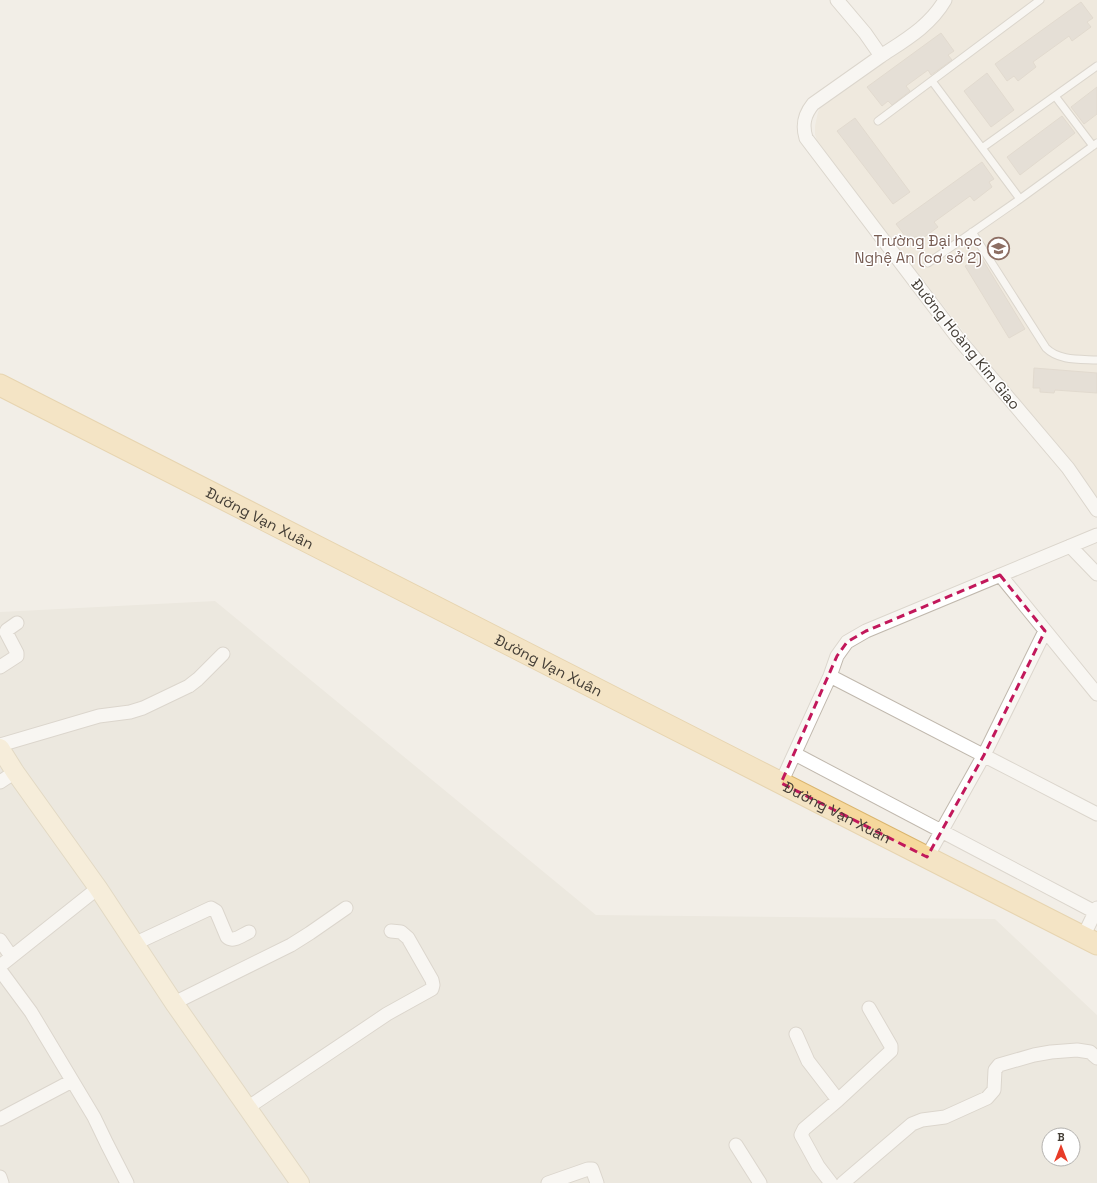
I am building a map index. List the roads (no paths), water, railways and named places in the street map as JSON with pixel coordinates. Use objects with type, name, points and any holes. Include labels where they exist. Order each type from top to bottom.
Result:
[{"type":"main road","name":"Đường Vạn Xuân","points":[[0,385],[1090,940]]},
{"type":"street","points":[[837,0],[865,33],[881,56]]},
{"type":"street","name":"Đường Hoàng Kim Giao","points":[[945,0],[927,24],[812,104],[804,122],[806,138],[957,338],[1060,458],[1097,510]]},
{"type":"street","points":[[780,783],[795,754],[830,676],[837,656],[847,642],[866,631],[1097,535]]},
{"type":"street","points":[[1070,546],[1097,574]]},
{"type":"street","points":[[1000,575],[1097,694]]},
{"type":"street","points":[[0,667],[17,656],[17,653],[6,632],[17,623]]},
{"type":"street","points":[[927,857],[984,755],[1045,631]]},
{"type":"street","points":[[0,745],[99,716],[130,712],[143,708],[189,686],[223,654]]},
{"type":"street","points":[[830,676],[1097,814]]},
{"type":"street","points":[[0,748],[15,772],[98,888],[174,1003],[300,1183]]},
{"type":"street","points":[[795,754],[1096,911],[1090,940]]},
{"type":"street","points":[[0,782],[15,772]]},
{"type":"street","points":[[0,966],[98,888]]},
{"type":"street","points":[[134,944],[211,908],[216,911],[229,939],[232,940],[248,932]]},
{"type":"street","points":[[174,1003],[291,945],[346,908]]},
{"type":"street","points":[[247,1108],[387,1014],[432,989],[432,980],[408,938],[401,932],[391,931]]},
{"type":"street","points":[[0,940],[11,956]]},
{"type":"street","points":[[0,970],[31,1012],[94,1117],[106,1144],[127,1183]]},
{"type":"street","points":[[831,1183],[818,1166],[801,1134],[804,1129],[891,1051],[891,1046],[869,1008]]},
{"type":"street","points":[[796,1034],[808,1062],[838,1100]]},
{"type":"street","points":[[844,1183],[912,1124],[922,1120],[945,1117],[987,1098],[994,1090],[995,1070],[999,1065],[1034,1055],[1077,1050],[1090,1052],[1097,1058]]},
{"type":"street","points":[[0,1119],[72,1081]]},
{"type":"street","points":[[736,1145],[760,1183]]},
{"type":"street","points":[[548,1183],[588,1169],[592,1169],[594,1172],[597,1183]]},
{"type":"street","points":[[0,1177],[2,1183]]},
{"type":"lane","points":[[878,121],[1040,0]]},
{"type":"lane","points":[[982,148],[1097,66]]},
{"type":"lane","points":[[932,81],[1020,199]]},
{"type":"lane","points":[[928,263],[1095,145],[1055,96]]},
{"type":"lane","points":[[972,232],[1046,348],[1052,354],[1062,357],[1097,360]]},
{"type":"place","name":"Trường Đại học Nghệ An (cơ sở 2)","points":[[998,249]]}]
